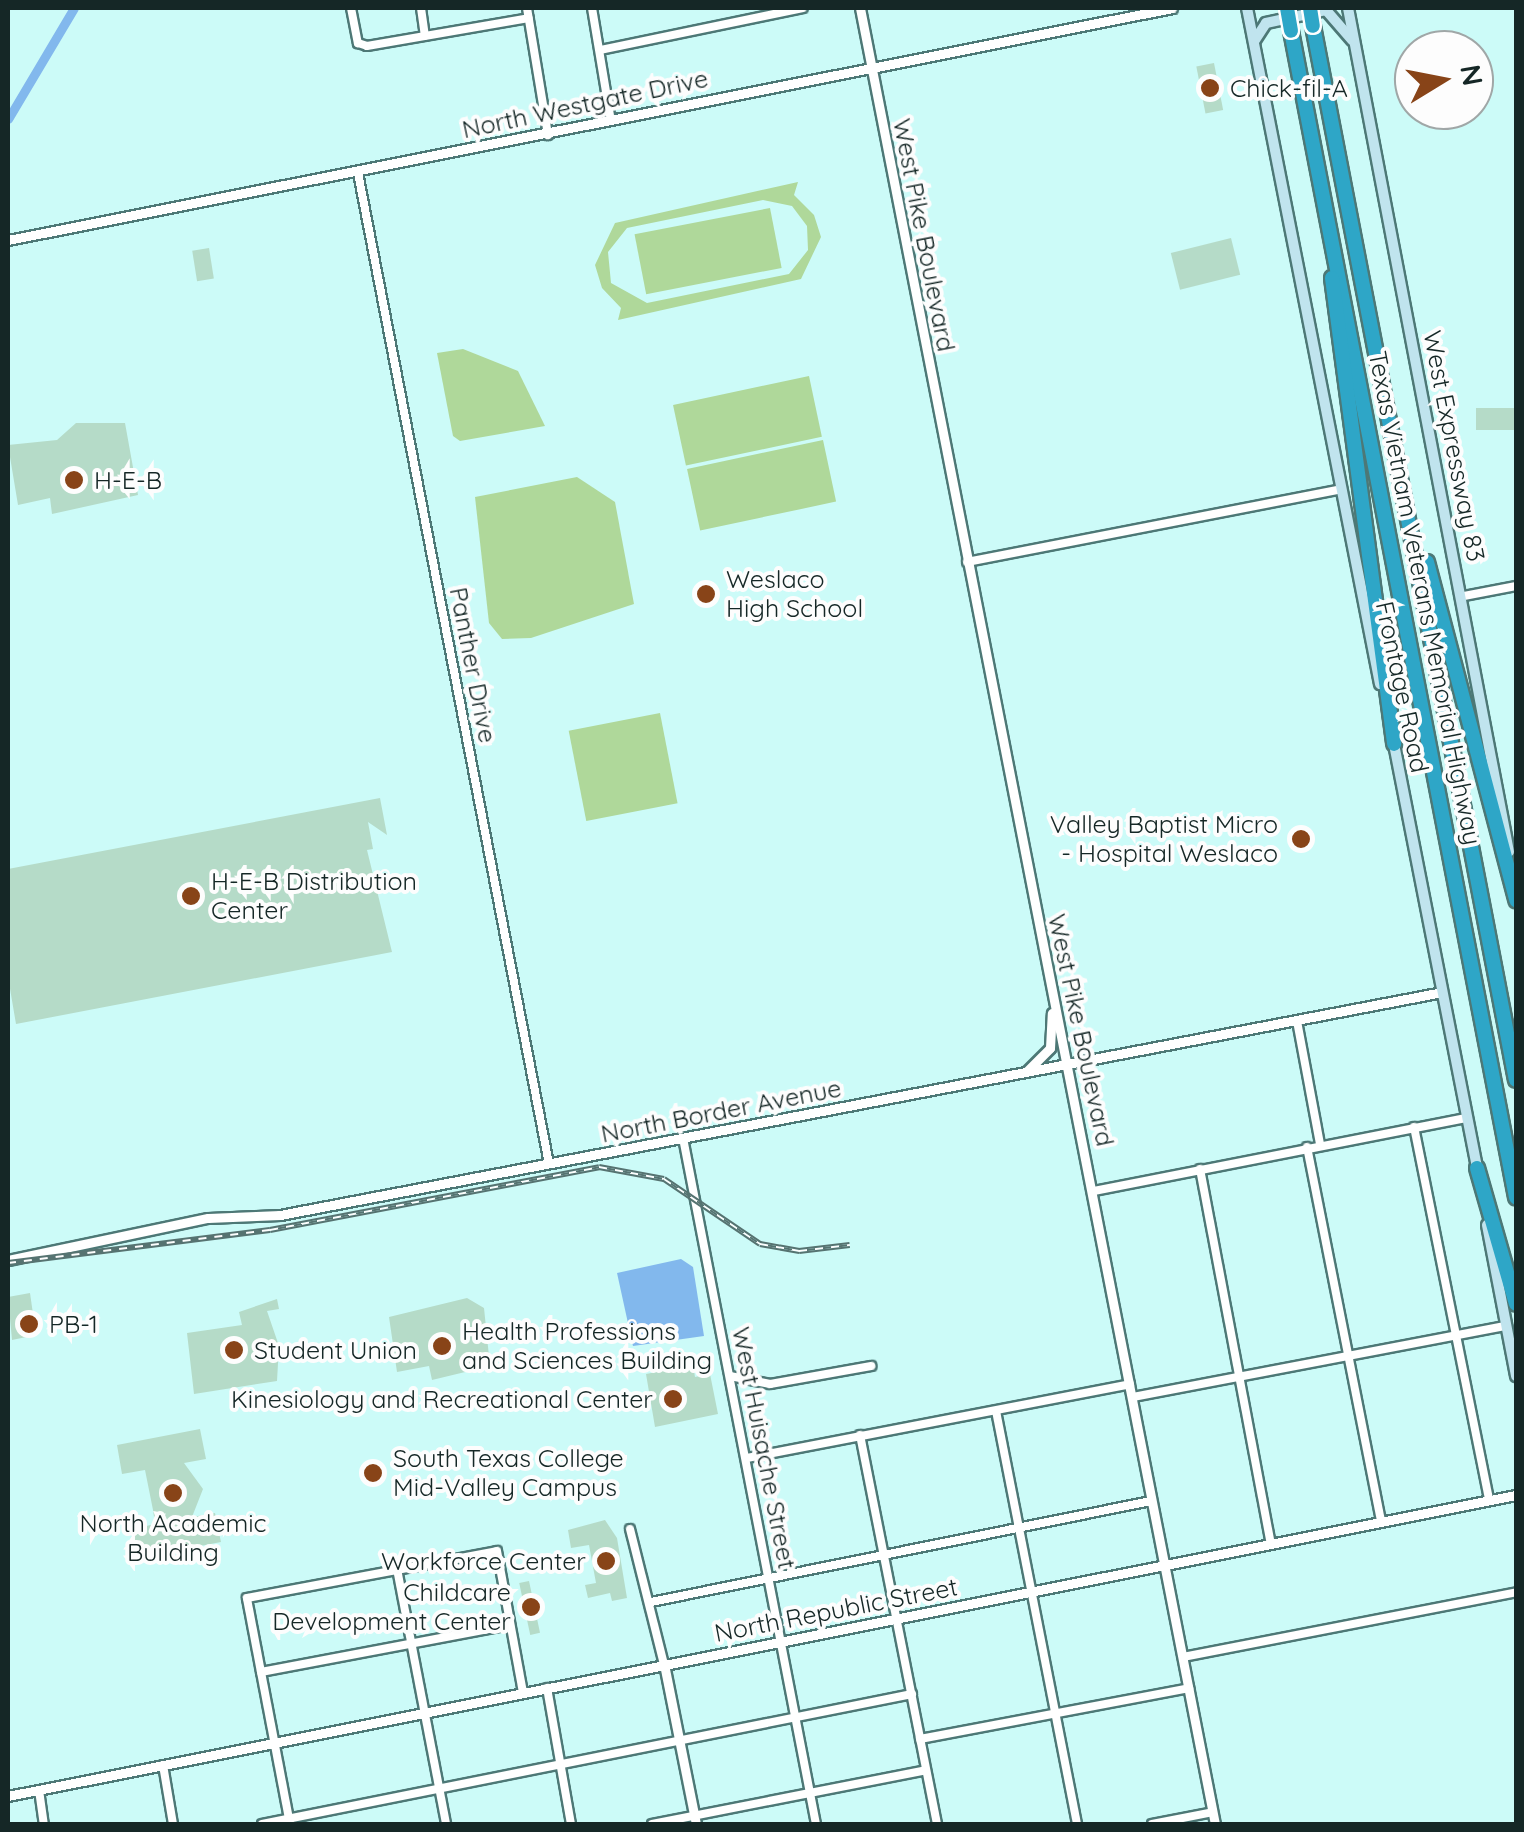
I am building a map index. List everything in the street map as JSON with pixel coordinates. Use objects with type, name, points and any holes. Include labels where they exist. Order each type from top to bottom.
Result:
[{"type":"highway","name":"Texas Vietnam Veterans Memorial Highway","points":[[1287,8],[1516,1198]]},
{"type":"highway","name":"Texas Vietnam Veterans Memorial Highway","points":[[1310,8],[1516,1080]]},
{"type":"highway","points":[[1313,149],[1394,744]]},
{"type":"highway","points":[[1398,452],[1516,896]]},
{"type":"highway","points":[[1477,1168],[1516,1304]]},
{"type":"main road","name":"Frontage Road","points":[[1247,8],[1516,1376]]},
{"type":"main road","name":"West Expressway 83","points":[[1348,8],[1464,596],[1516,896]]},
{"type":"main road","points":[[1255,49],[1266,23],[1318,10],[1338,17],[1355,45]]},
{"type":"street","points":[[351,8],[358,43],[529,18]]},
{"type":"street","points":[[420,8],[426,36]]},
{"type":"street","points":[[527,8],[548,135]]},
{"type":"street","points":[[592,8],[610,116]]},
{"type":"street","points":[[600,50],[803,8]]},
{"type":"street","name":"West Pike Boulevard","points":[[860,8],[1052,998],[1094,1191],[1214,1824]]},
{"type":"street","name":"North Westgate Drive","points":[[8,240],[548,135],[610,116],[1172,8]]},
{"type":"street","name":"Panther Drive","points":[[358,173],[549,1164]]},
{"type":"street","points":[[967,562],[1341,489]]},
{"type":"street","points":[[1464,596],[1516,586]]},
{"type":"street","name":"North Border Avenue","points":[[8,1260],[208,1218],[280,1216],[1442,992]]},
{"type":"street","points":[[1024,1074],[1050,1048],[1052,998]]},
{"type":"street","points":[[1297,1021],[1320,1144]]},
{"type":"street","points":[[1094,1191],[1466,1118]]},
{"type":"street","points":[[1414,1127],[1460,1334],[1489,1500]]},
{"type":"street","name":"West Huisache Street","points":[[683,1138],[816,1824]]},
{"type":"street","points":[[1307,1147],[1381,1521]]},
{"type":"street","points":[[1200,1169],[1271,1544]]},
{"type":"street","points":[[1133,1397],[1506,1326]]},
{"type":"street","points":[[730,1376],[770,1384],[871,1366]]},
{"type":"street","points":[[747,1458],[1130,1384]]},
{"type":"street","points":[[996,1410],[1076,1824]]},
{"type":"street","points":[[860,1435],[937,1824]]},
{"type":"street","name":"North Republic Street","points":[[8,1796],[1516,1495]]},
{"type":"street","points":[[651,1602],[1151,1501]]},
{"type":"street","points":[[630,1528],[651,1602],[695,1820]]},
{"type":"street","points":[[290,1822],[246,1598],[497,1551],[522,1693]]},
{"type":"street","points":[[396,1569],[446,1824]]},
{"type":"street","points":[[1183,1657],[1516,1592]]},
{"type":"street","points":[[261,1672],[510,1625]]},
{"type":"street","points":[[547,1688],[571,1824]]},
{"type":"street","points":[[920,1739],[1189,1688]]},
{"type":"street","points":[[262,1824],[290,1822],[912,1694]]},
{"type":"street","points":[[163,1765],[173,1824]]},
{"type":"street","points":[[652,1824],[695,1820],[926,1770]]},
{"type":"street","points":[[39,1790],[44,1824]]},
{"type":"street","points":[[1152,1824],[1213,1812]]},
{"type":"green space","points":[[798,182],[794,195],[814,215],[821,237],[801,279],[618,320],[621,308],[602,288],[595,265],[615,223]],"holes":[[[763,200],[792,206],[807,226],[808,250],[789,274],[647,303],[611,283],[608,252],[627,228]]]},
{"type":"green space","points":[[770,208],[782,268],[646,294],[635,234]]},
{"type":"green space","points":[[463,349],[518,371],[545,426],[460,441],[453,436],[437,353]]},
{"type":"green space","points":[[809,376],[822,437],[686,466],[673,405]]},
{"type":"green space","points":[[823,440],[836,502],[700,531],[687,469]]},
{"type":"green space","points":[[577,477],[615,502],[634,604],[531,638],[502,639],[489,623],[475,497]]},
{"type":"green space","points":[[660,713],[678,803],[586,821],[569,731]]},
{"type":"water","points":[[681,1259],[693,1267],[704,1336],[633,1346],[617,1273]]},
{"type":"building","name":"Chick-fil-A","points":[[1214,63],[1223,110],[1205,114],[1196,66]]},
{"type":"building","points":[[1231,238],[1240,275],[1180,290],[1171,253]]},
{"type":"building","points":[[209,248],[214,279],[197,281],[192,251]]},
{"type":"building","points":[[1476,408],[1516,408],[1516,430],[1476,430]]},
{"type":"building","name":"H-E-B","points":[[76,423],[125,423],[138,495],[52,514],[50,498],[18,505],[8,445],[57,440]]},
{"type":"building","name":"H-E-B Distribution Center","points":[[380,798],[387,835],[368,822],[373,849],[367,850],[392,952],[16,1024],[8,977],[8,869]]},
{"type":"building","points":[[30,1293],[36,1335],[12,1340],[8,1297]]},
{"type":"building","name":"Health Professions and Sciences Building","points":[[467,1298],[484,1308],[490,1366],[432,1380],[429,1366],[397,1372],[389,1317]]},
{"type":"building","name":"Student Union","points":[[277,1299],[279,1309],[267,1311],[279,1346],[277,1381],[194,1394],[187,1333],[242,1325],[239,1312]]},
{"type":"building","name":"Kinesiology and Recreational Center","points":[[693,1365],[695,1377],[710,1374],[718,1414],[655,1427],[646,1374]]},
{"type":"building","name":"North Academic Building","points":[[200,1429],[206,1459],[184,1463],[203,1489],[192,1517],[215,1513],[221,1542],[138,1558],[133,1529],[155,1524],[153,1510],[145,1470],[122,1474],[117,1445]]},
{"type":"building","name":"Workforce Center","points":[[605,1520],[617,1538],[627,1598],[612,1601],[610,1593],[588,1598],[585,1585],[596,1583],[589,1545],[571,1548],[568,1530]]},
{"type":"building","name":"Childcare Development Center","points":[[529,1581],[540,1633],[530,1635],[519,1583]]},
{"type":"waterway","points":[[8,119],[74,8]]},
{"type":"railway","points":[[8,1263],[270,1230],[599,1167],[664,1179],[760,1244],[799,1251],[850,1245]]},
{"type":"place","name":"Chick-fil-A","points":[[1210,88]]},
{"type":"place","name":"H-E-B","points":[[74,480]]},
{"type":"place","name":"Weslaco High School","points":[[706,594]]},
{"type":"place","name":"Valley Baptist Micro - Hospital Weslaco","points":[[1301,839]]},
{"type":"place","name":"H-E-B Distribution Center","points":[[191,896]]},
{"type":"place","name":"PB-1","points":[[29,1324]]},
{"type":"place","name":"Health Professions and Sciences Building","points":[[442,1346]]},
{"type":"place","name":"Student Union","points":[[234,1350]]},
{"type":"place","name":"Kinesiology and Recreational Center","points":[[673,1399]]},
{"type":"place","name":"South Texas College Mid-Valley Campus","points":[[373,1473]]},
{"type":"place","name":"North Academic Building","points":[[173,1493]]},
{"type":"place","name":"Workforce Center","points":[[606,1561]]},
{"type":"place","name":"Childcare Development Center","points":[[531,1607]]}]
